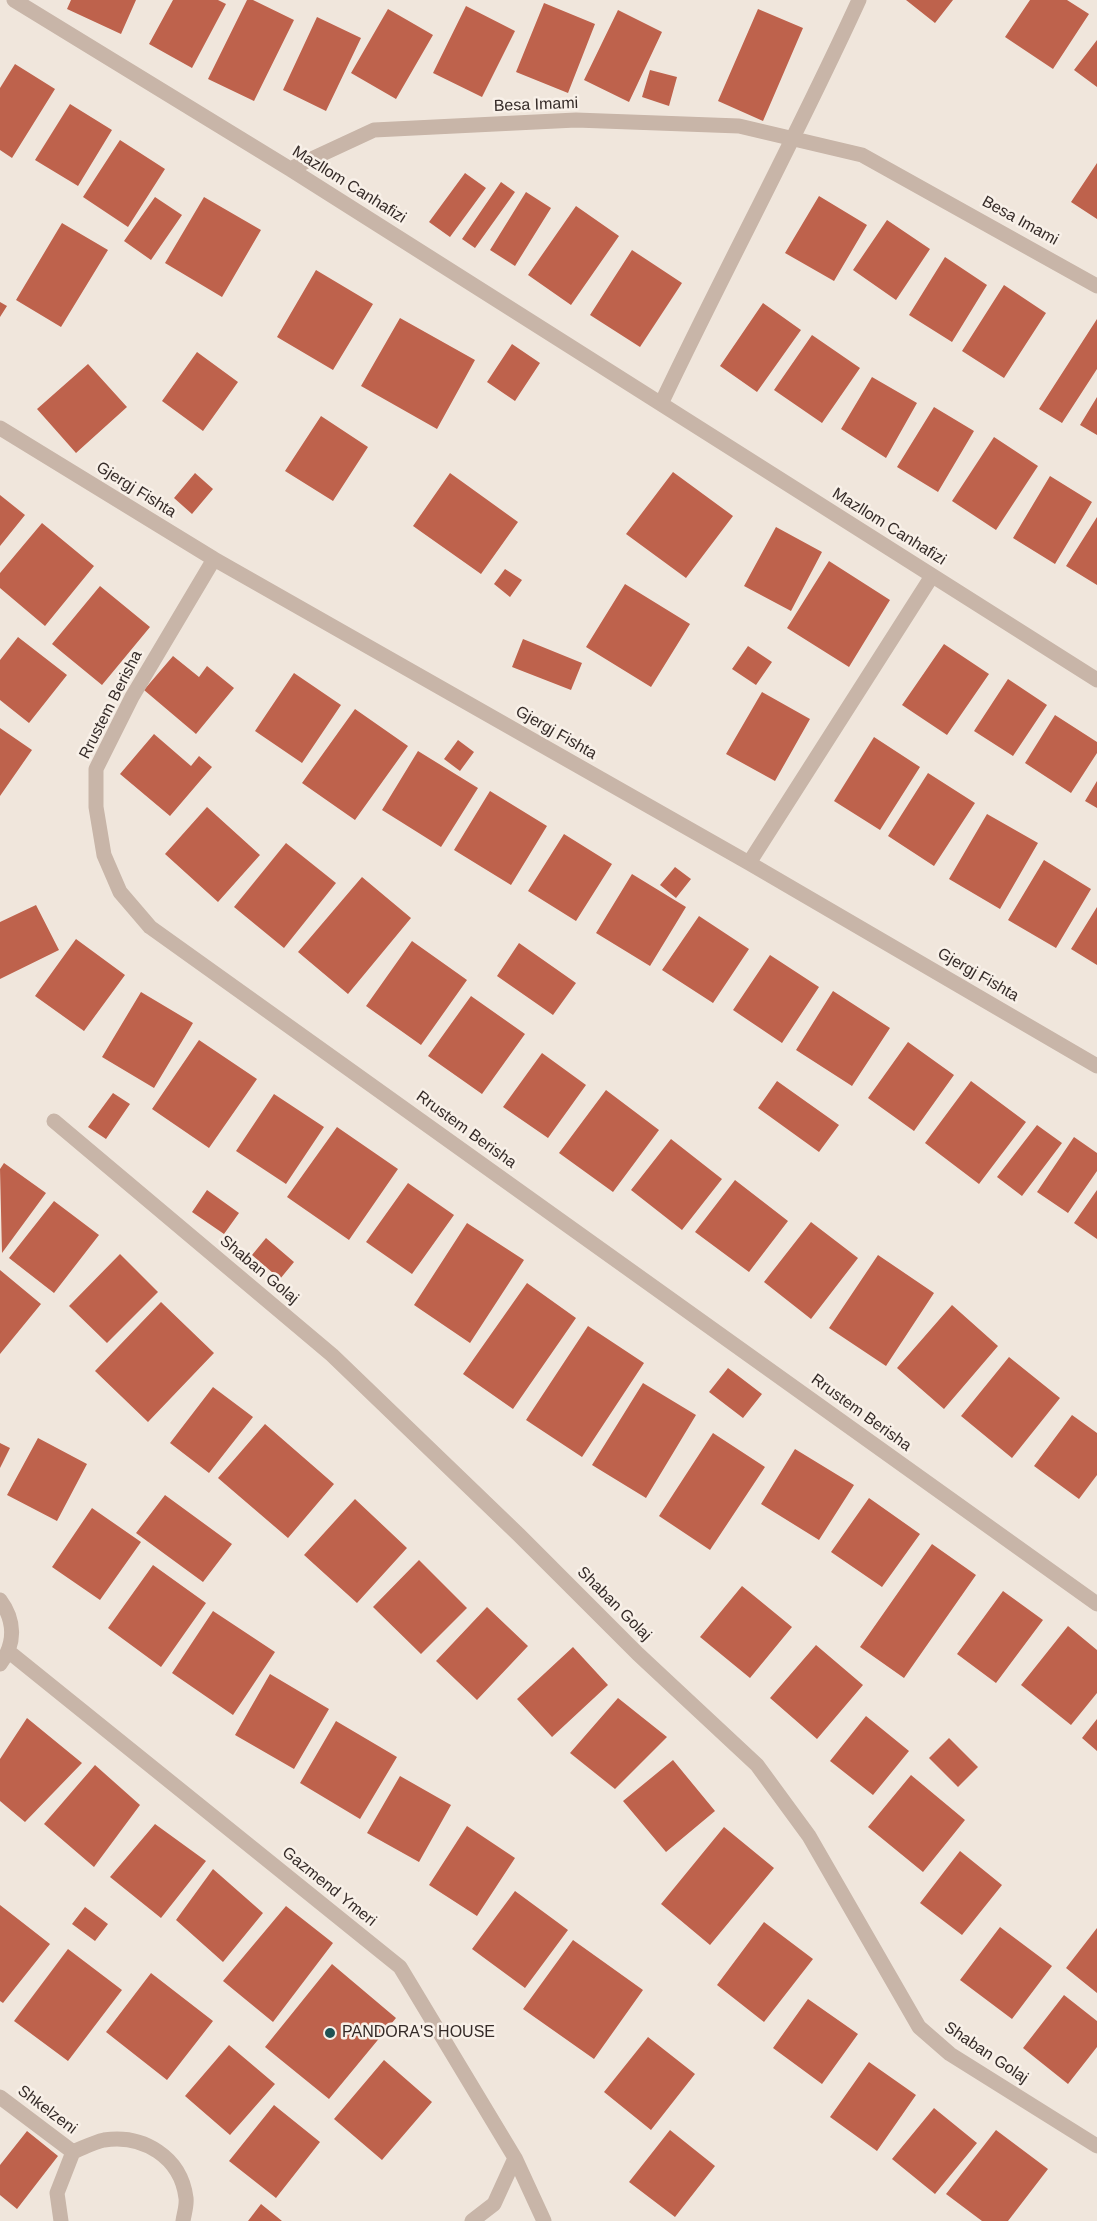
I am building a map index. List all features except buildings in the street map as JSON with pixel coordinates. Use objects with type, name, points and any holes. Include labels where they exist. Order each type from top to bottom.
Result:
[{"type":"street","name":"Mazllom Canhafizi","points":[[14,0],[290,168],[1097,680]]},
{"type":"street","points":[[661,404],[791,137],[822,81],[859,0]]},
{"type":"street","name":"Besa Imami","points":[[290,168],[374,130],[576,120],[739,126],[862,155],[1097,286]]},
{"type":"street","name":"Gjergj Fishta","points":[[0,428],[213,559],[749,863],[1097,1066]]},
{"type":"street","name":"Rrustem Berisha","points":[[213,559],[132,697],[96,769],[96,807],[104,855],[120,892],[150,927],[1097,1604]]},
{"type":"street","points":[[749,863],[932,576]]},
{"type":"street","name":"Shaban Golaj","points":[[54,1121],[332,1355],[519,1535],[638,1654],[757,1765],[809,1836],[919,2027],[950,2054],[1097,2145]]},
{"type":"street","points":[[0,1600],[12,1626],[4,1657]]},
{"type":"street","name":"Gazmend Ymeri","points":[[4,1657],[400,1967],[515,2158],[544,2221]]},
{"type":"street","name":"Shkelzeni","points":[[0,2097],[74,2152]]},
{"type":"street","name":"Shkelzeni","points":[[61,2221],[57,2193],[74,2152],[104,2140],[137,2140],[163,2153],[178,2172],[186,2199],[183,2221]]},
{"type":"street","points":[[472,2221],[494,2205],[515,2158]]},
{"type":"place","name":"PANDORA'S HOUSE","points":[[330,2033]]}]
